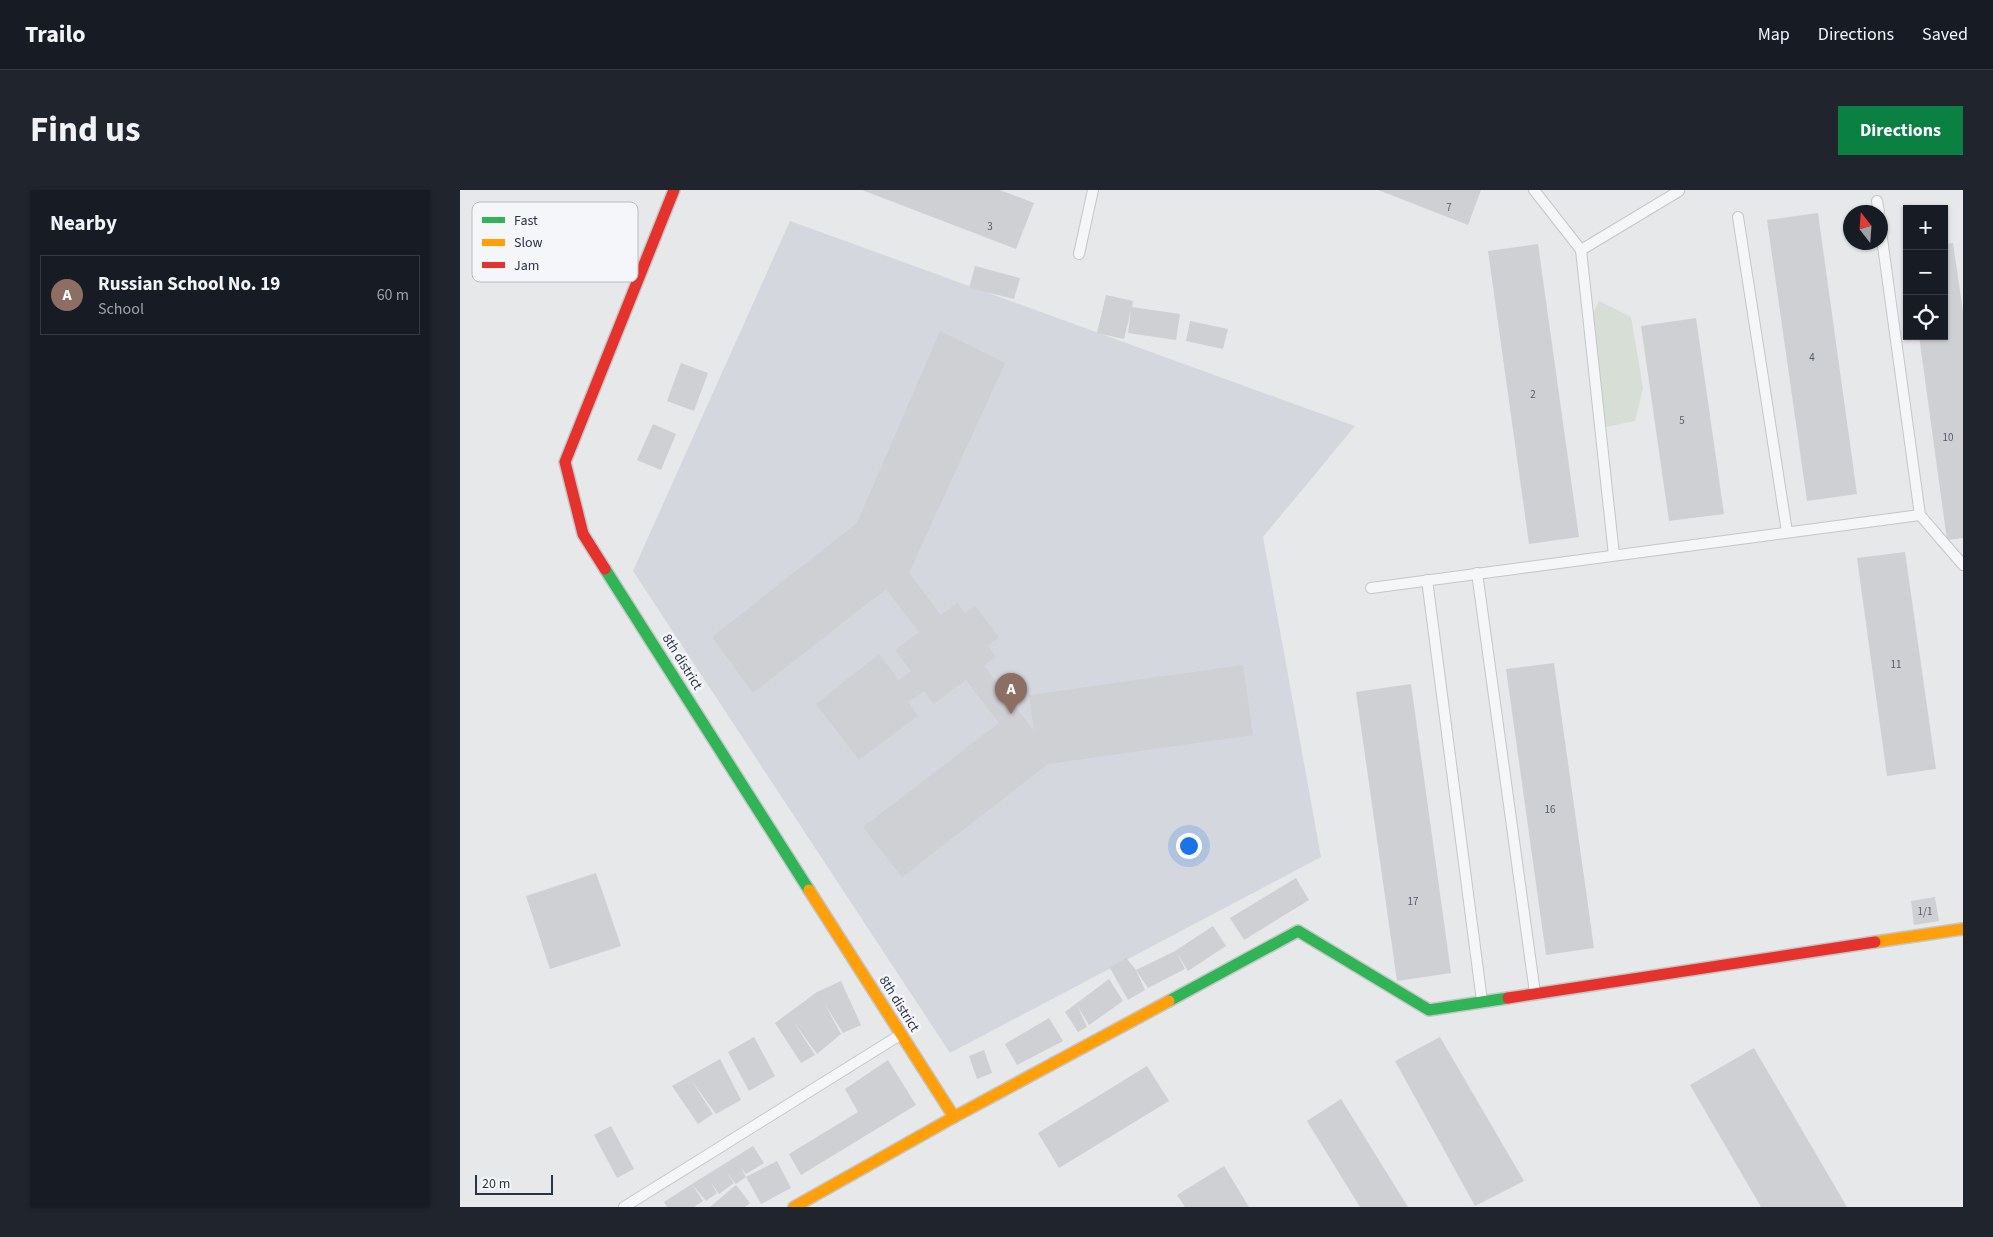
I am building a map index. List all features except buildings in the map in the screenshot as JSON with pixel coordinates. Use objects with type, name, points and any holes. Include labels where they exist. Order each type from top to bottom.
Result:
[{"type":"street","name":"8th district","points":[[638,280],[674,190]]},
{"type":"street","name":"8th district","points":[[637,282],[565,462],[583,534],[954,1117]]},
{"type":"street","points":[[794,1207],[954,1117],[1298,931],[1429,1010],[1963,929]]},
{"type":"lane","points":[[1079,254],[1093,190]]},
{"type":"lane","points":[[1534,190],[1581,250],[1614,555]]},
{"type":"lane","points":[[1581,250],[1679,191]]},
{"type":"lane","points":[[1877,201],[1878,205]]},
{"type":"lane","points":[[1738,217],[1787,532]]},
{"type":"lane","points":[[1884,250],[1920,515],[1963,565]]},
{"type":"lane","points":[[1371,588],[1920,515]]},
{"type":"lane","points":[[1477,573],[1535,994]]},
{"type":"lane","points":[[1427,580],[1482,1002]]},
{"type":"lane","points":[[624,1207],[901,1034]]},
{"type":"shaded area","points":[[790,221],[1355,426],[1263,537],[1321,857],[950,1053],[633,571]]},
{"type":"shaded area","points":[[1599,301],[1631,317],[1643,388],[1635,421],[1601,428],[1587,325]]},
{"type":"traffic: fast","points":[[605,569],[809,890]]},
{"type":"traffic: fast","points":[[1169,1001],[1298,931],[1429,1010],[1508,998]]},
{"type":"traffic: slow","points":[[809,890],[954,1117]]},
{"type":"traffic: slow","points":[[1875,942],[1963,929]]},
{"type":"traffic: slow","points":[[794,1207],[954,1117],[1169,1001]]},
{"type":"traffic: jam","points":[[638,280],[674,190]]},
{"type":"traffic: jam","points":[[605,569],[583,534],[565,462],[637,282]]},
{"type":"traffic: jam","points":[[1508,998],[1875,942]]},
{"type":"place","name":"Russian School No. 19","points":[[1011,714]]}]
